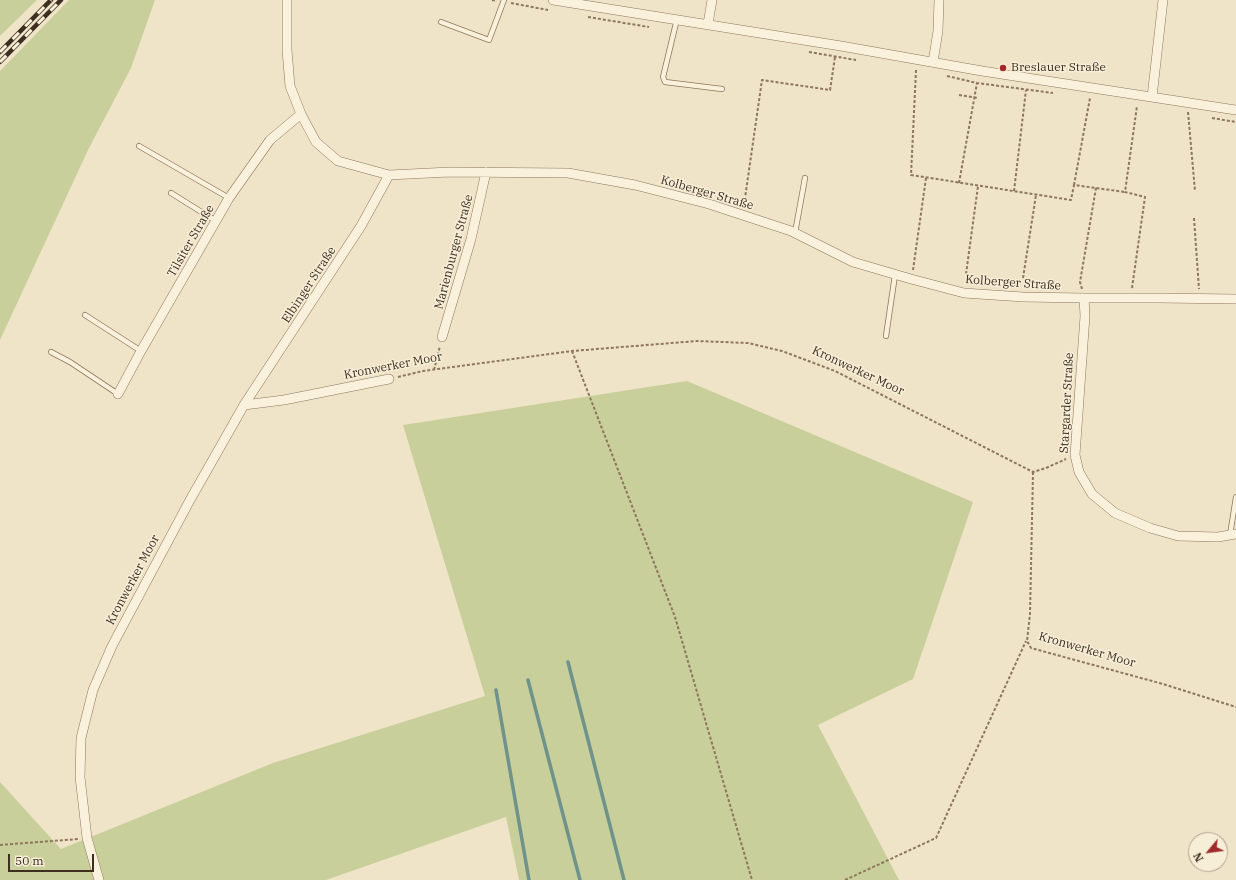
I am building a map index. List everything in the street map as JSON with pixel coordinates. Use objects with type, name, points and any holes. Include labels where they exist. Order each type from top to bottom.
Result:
[{"type":"street","name":"Kolberger Straße","points":[[287,0],[287,50],[290,86],[301,114],[316,142],[338,161],[389,174],[486,172],[568,173],[635,185],[709,204],[795,233],[853,262],[895,275],[964,292],[1023,297],[1236,299]]},
{"type":"street","points":[[553,0],[1236,110]]},
{"type":"street","points":[[708,24],[712,0]]},
{"type":"street","points":[[933,62],[938,31],[940,0]]},
{"type":"street","points":[[1152,97],[1163,0]]},
{"type":"street","name":"Tilsiter Straße","points":[[118,394],[141,351],[230,198],[270,140],[301,114]]},
{"type":"street","name":"Marienburger Straße","points":[[442,337],[471,239],[486,172]]},
{"type":"street","name":"Elbinger Straße","points":[[244,405],[362,226],[389,174]]},
{"type":"street","name":"Stargarder Straße","points":[[1084,298],[1085,316],[1075,455],[1079,472],[1092,494],[1115,513],[1150,528],[1178,536],[1218,537],[1233,534]]},
{"type":"street","name":"Kronwerker Moor","points":[[99,880],[87,838],[80,777],[81,738],[94,690],[112,646],[190,500],[244,405],[284,400],[389,379]]},
{"type":"lane","points":[[441,22],[489,40],[504,0]]},
{"type":"lane","points":[[677,20],[663,77],[665,82],[722,90]]},
{"type":"lane","points":[[139,146],[230,198]]},
{"type":"lane","points":[[795,233],[805,178]]},
{"type":"lane","points":[[171,193],[216,221]]},
{"type":"lane","points":[[886,336],[895,275]]},
{"type":"lane","points":[[85,315],[141,351]]},
{"type":"lane","points":[[52,352],[70,362],[118,394]]},
{"type":"lane","points":[[1233,534],[1236,497]]},
{"type":"path","points":[[743,215],[762,80],[830,90],[835,57]]},
{"type":"path","points":[[916,70],[910,175],[926,178],[1071,200],[1090,98]]},
{"type":"path","points":[[959,183],[977,83],[1053,94]]},
{"type":"path","points":[[1014,191],[1026,90]]},
{"type":"path","points":[[959,95],[978,98]]},
{"type":"path","points":[[1084,97],[1096,99]]},
{"type":"path","points":[[1190,103],[1187,114],[1194,191]]},
{"type":"path","points":[[1125,192],[1137,106],[1130,105]]},
{"type":"path","points":[[911,279],[915,261],[926,178]]},
{"type":"path","points":[[1074,185],[1125,192],[1145,197],[1130,298]]},
{"type":"path","points":[[966,274],[978,186]]},
{"type":"path","points":[[1084,298],[1080,282],[1096,188]]},
{"type":"path","points":[[1022,278],[1036,194]]},
{"type":"path","points":[[1194,218],[1200,298]]},
{"type":"path","points":[[434,370],[442,337]]},
{"type":"path","name":"Kronwerker Moor","points":[[389,379],[434,370],[572,351],[697,341],[748,343],[782,351],[835,371],[1033,472],[1030,614],[1027,640],[1031,648],[1163,684],[1236,708]]},
{"type":"path","points":[[572,351],[675,617],[752,880]]},
{"type":"path","points":[[1033,472],[1075,455]]},
{"type":"path","points":[[845,880],[936,838],[1027,640]]},
{"type":"path","points":[[0,845],[87,838]]},
{"type":"green space","points":[[0,0],[37,0],[0,36]]},
{"type":"green space","points":[[69,0],[155,0],[131,68],[88,150],[0,340],[0,71]]},
{"type":"green space","points":[[687,381],[973,502],[913,679],[818,725],[899,880],[519,880],[506,817],[326,880],[0,880],[0,782],[61,849],[273,763],[485,696],[403,425]]},
{"type":"waterway","points":[[568,662],[624,880]]},
{"type":"waterway","points":[[528,680],[580,880]]},
{"type":"waterway","points":[[496,690],[529,880]]},
{"type":"railway","points":[[0,52],[51,0]]},
{"type":"railway","points":[[0,62],[61,0]]},
{"type":"place","name":"Breslauer Straße","points":[[1003,68]]}]
